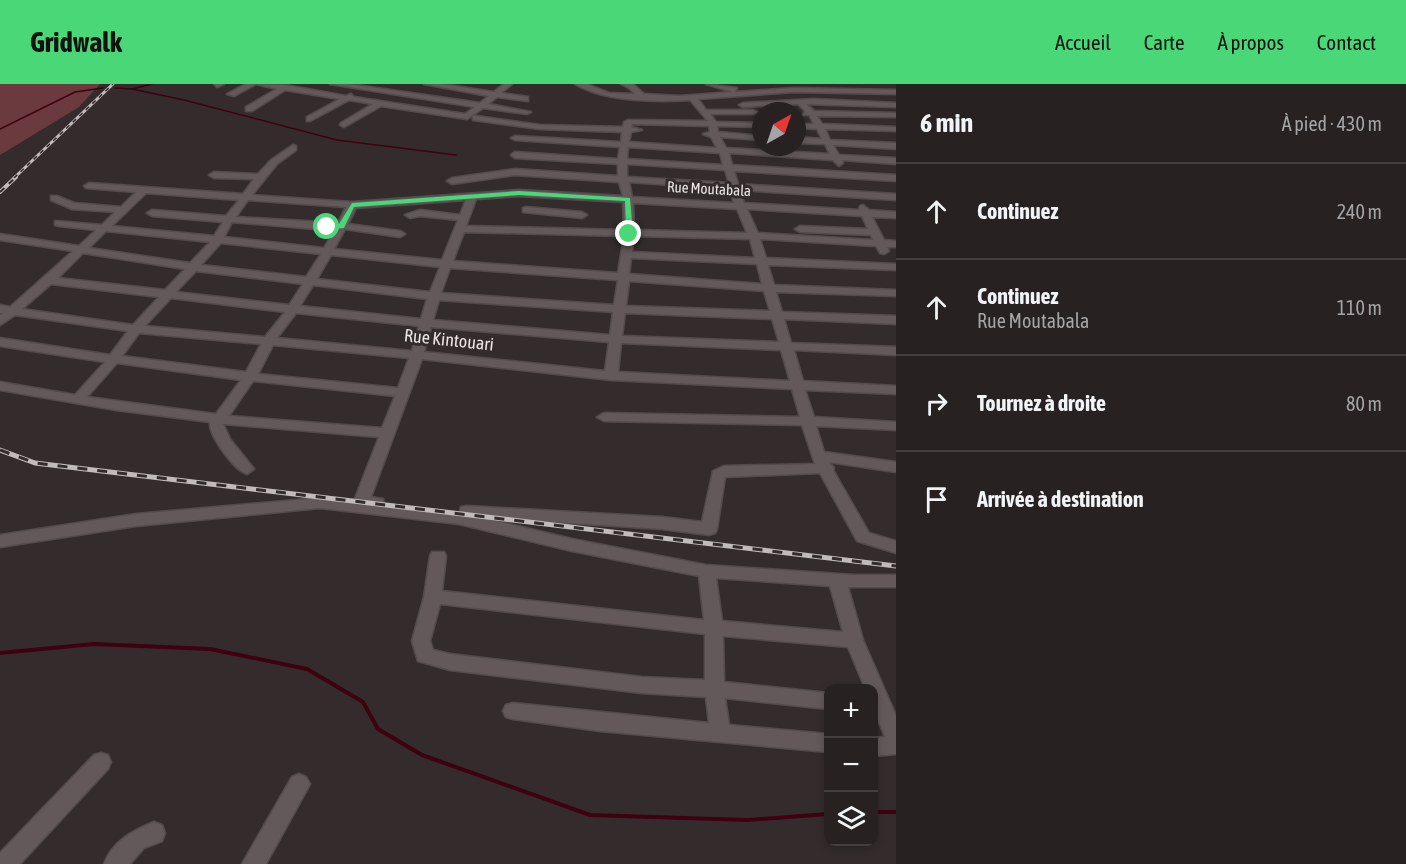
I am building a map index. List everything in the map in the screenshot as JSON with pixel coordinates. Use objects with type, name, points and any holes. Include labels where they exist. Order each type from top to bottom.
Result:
[{"type":"street","points":[[231,94],[252,84]]},
{"type":"street","points":[[260,84],[287,86],[467,117],[479,105],[508,84]]},
{"type":"street","points":[[305,100],[333,84],[366,86],[527,112]]},
{"type":"street","points":[[428,84],[525,99]]},
{"type":"street","points":[[579,84],[602,91],[607,95],[643,98],[838,87],[896,92]]},
{"type":"street","points":[[625,84],[632,86],[643,98]]},
{"type":"street","points":[[710,84],[745,94]]},
{"type":"street","points":[[249,109],[287,86]]},
{"type":"street","points":[[310,119],[366,86]]},
{"type":"street","points":[[838,87],[895,161]]},
{"type":"street","points":[[692,97],[714,129],[724,152],[740,205],[754,236],[788,347],[806,421],[822,462],[864,537],[896,547]]},
{"type":"street","points":[[806,102],[896,105]]},
{"type":"street","points":[[344,124],[380,103]]},
{"type":"street","points":[[743,105],[752,105]]},
{"type":"street","points":[[806,108],[821,127],[894,269]]},
{"type":"street","points":[[702,112],[752,112]]},
{"type":"street","points":[[806,113],[896,115]]},
{"type":"street","points":[[476,118],[513,124],[628,130],[714,129],[752,126]]},
{"type":"street","points":[[513,124],[515,172],[519,193]]},
{"type":"street","points":[[806,126],[896,129]]},
{"type":"street","points":[[714,129],[752,136]]},
{"type":"street","points":[[611,376],[629,234],[628,199],[622,161],[628,130]]},
{"type":"street","points":[[515,138],[895,161]]},
{"type":"street","points":[[806,141],[896,146]]},
{"type":"street","points":[[78,400],[136,329],[217,241],[230,218],[260,177],[274,162],[293,148]]},
{"type":"street","points":[[515,155],[896,178]]},
{"type":"street","points":[[452,181],[515,172],[896,197]]},
{"type":"street","points":[[214,175],[260,177]]},
{"type":"street","name":"Rue Moutabala","points":[[89,186],[352,205],[519,193],[896,215]]},
{"type":"street","points":[[0,321],[6,310],[49,280],[104,230],[144,189]]},
{"type":"street","points":[[581,196],[582,231]]},
{"type":"street","points":[[472,197],[445,264],[417,354],[362,501],[512,516],[662,523],[709,529],[718,474],[724,471],[822,462],[896,467]]},
{"type":"street","points":[[54,198],[72,206],[124,210]]},
{"type":"street","points":[[247,469],[235,458],[215,428],[249,378],[269,341],[311,280],[352,205]]},
{"type":"street","points":[[526,210],[582,215]]},
{"type":"street","points":[[152,213],[327,227],[342,226],[400,234]]},
{"type":"street","points":[[410,215],[420,213],[461,223],[629,234],[754,236],[896,244]]},
{"type":"street","points":[[59,224],[445,264],[770,288],[896,292]]},
{"type":"street","points":[[800,229],[876,232]]},
{"type":"street","points":[[0,237],[194,267],[434,296],[619,309],[896,320]]},
{"type":"street","points":[[626,255],[761,260],[894,269]]},
{"type":"street","points":[[49,280],[427,323],[615,339],[896,351]]},
{"type":"street","name":"Rue Kintouari","points":[[6,310],[136,329],[417,354],[611,376],[896,390]]},
{"type":"street","points":[[0,342],[112,361],[249,378],[403,393]]},
{"type":"street","points":[[0,386],[78,400],[220,418],[388,433]]},
{"type":"street","points":[[604,417],[806,421],[896,426]]},
{"type":"street","points":[[0,542],[136,520],[320,503],[459,518],[572,545],[706,571],[896,581]]},
{"type":"street","points":[[438,556],[433,597],[421,641],[425,656],[450,662],[642,685],[715,689],[824,701]]},
{"type":"street","points":[[706,571],[714,627],[715,689],[720,733]]},
{"type":"street","points":[[837,579],[854,640],[870,684]]},
{"type":"street","points":[[433,597],[636,621],[854,640]]},
{"type":"street","points":[[878,706],[896,740]]},
{"type":"street","points":[[513,711],[600,722],[824,743]]},
{"type":"street","points":[[878,747],[896,745]]},
{"type":"street","points":[[5,864],[101,762]]},
{"type":"street","points":[[253,864],[298,784]]},
{"type":"street","points":[[116,864],[136,840],[154,833]]},
{"type":"shaded area","points":[[0,84],[100,84],[79,107],[0,155]]},
{"type":"waterway","points":[[132,89],[152,84]]},
{"type":"waterway","points":[[0,129],[75,92],[103,88]]},
{"type":"waterway","points":[[115,88],[132,89]]},
{"type":"waterway","points":[[132,89],[184,100],[337,140],[456,155]]},
{"type":"waterway","points":[[0,653],[94,644],[210,649],[307,669],[363,702],[378,729],[422,755],[590,815],[748,820],[824,814]]},
{"type":"waterway","points":[[878,812],[896,812]]},
{"type":"railway","points":[[14,178],[113,84]]},
{"type":"railway","points":[[0,192],[16,177]]},
{"type":"railway","points":[[0,450],[35,463],[896,566]]},
{"type":"route","points":[[327,227],[342,226],[352,205],[519,193],[628,199],[629,234]]}]
